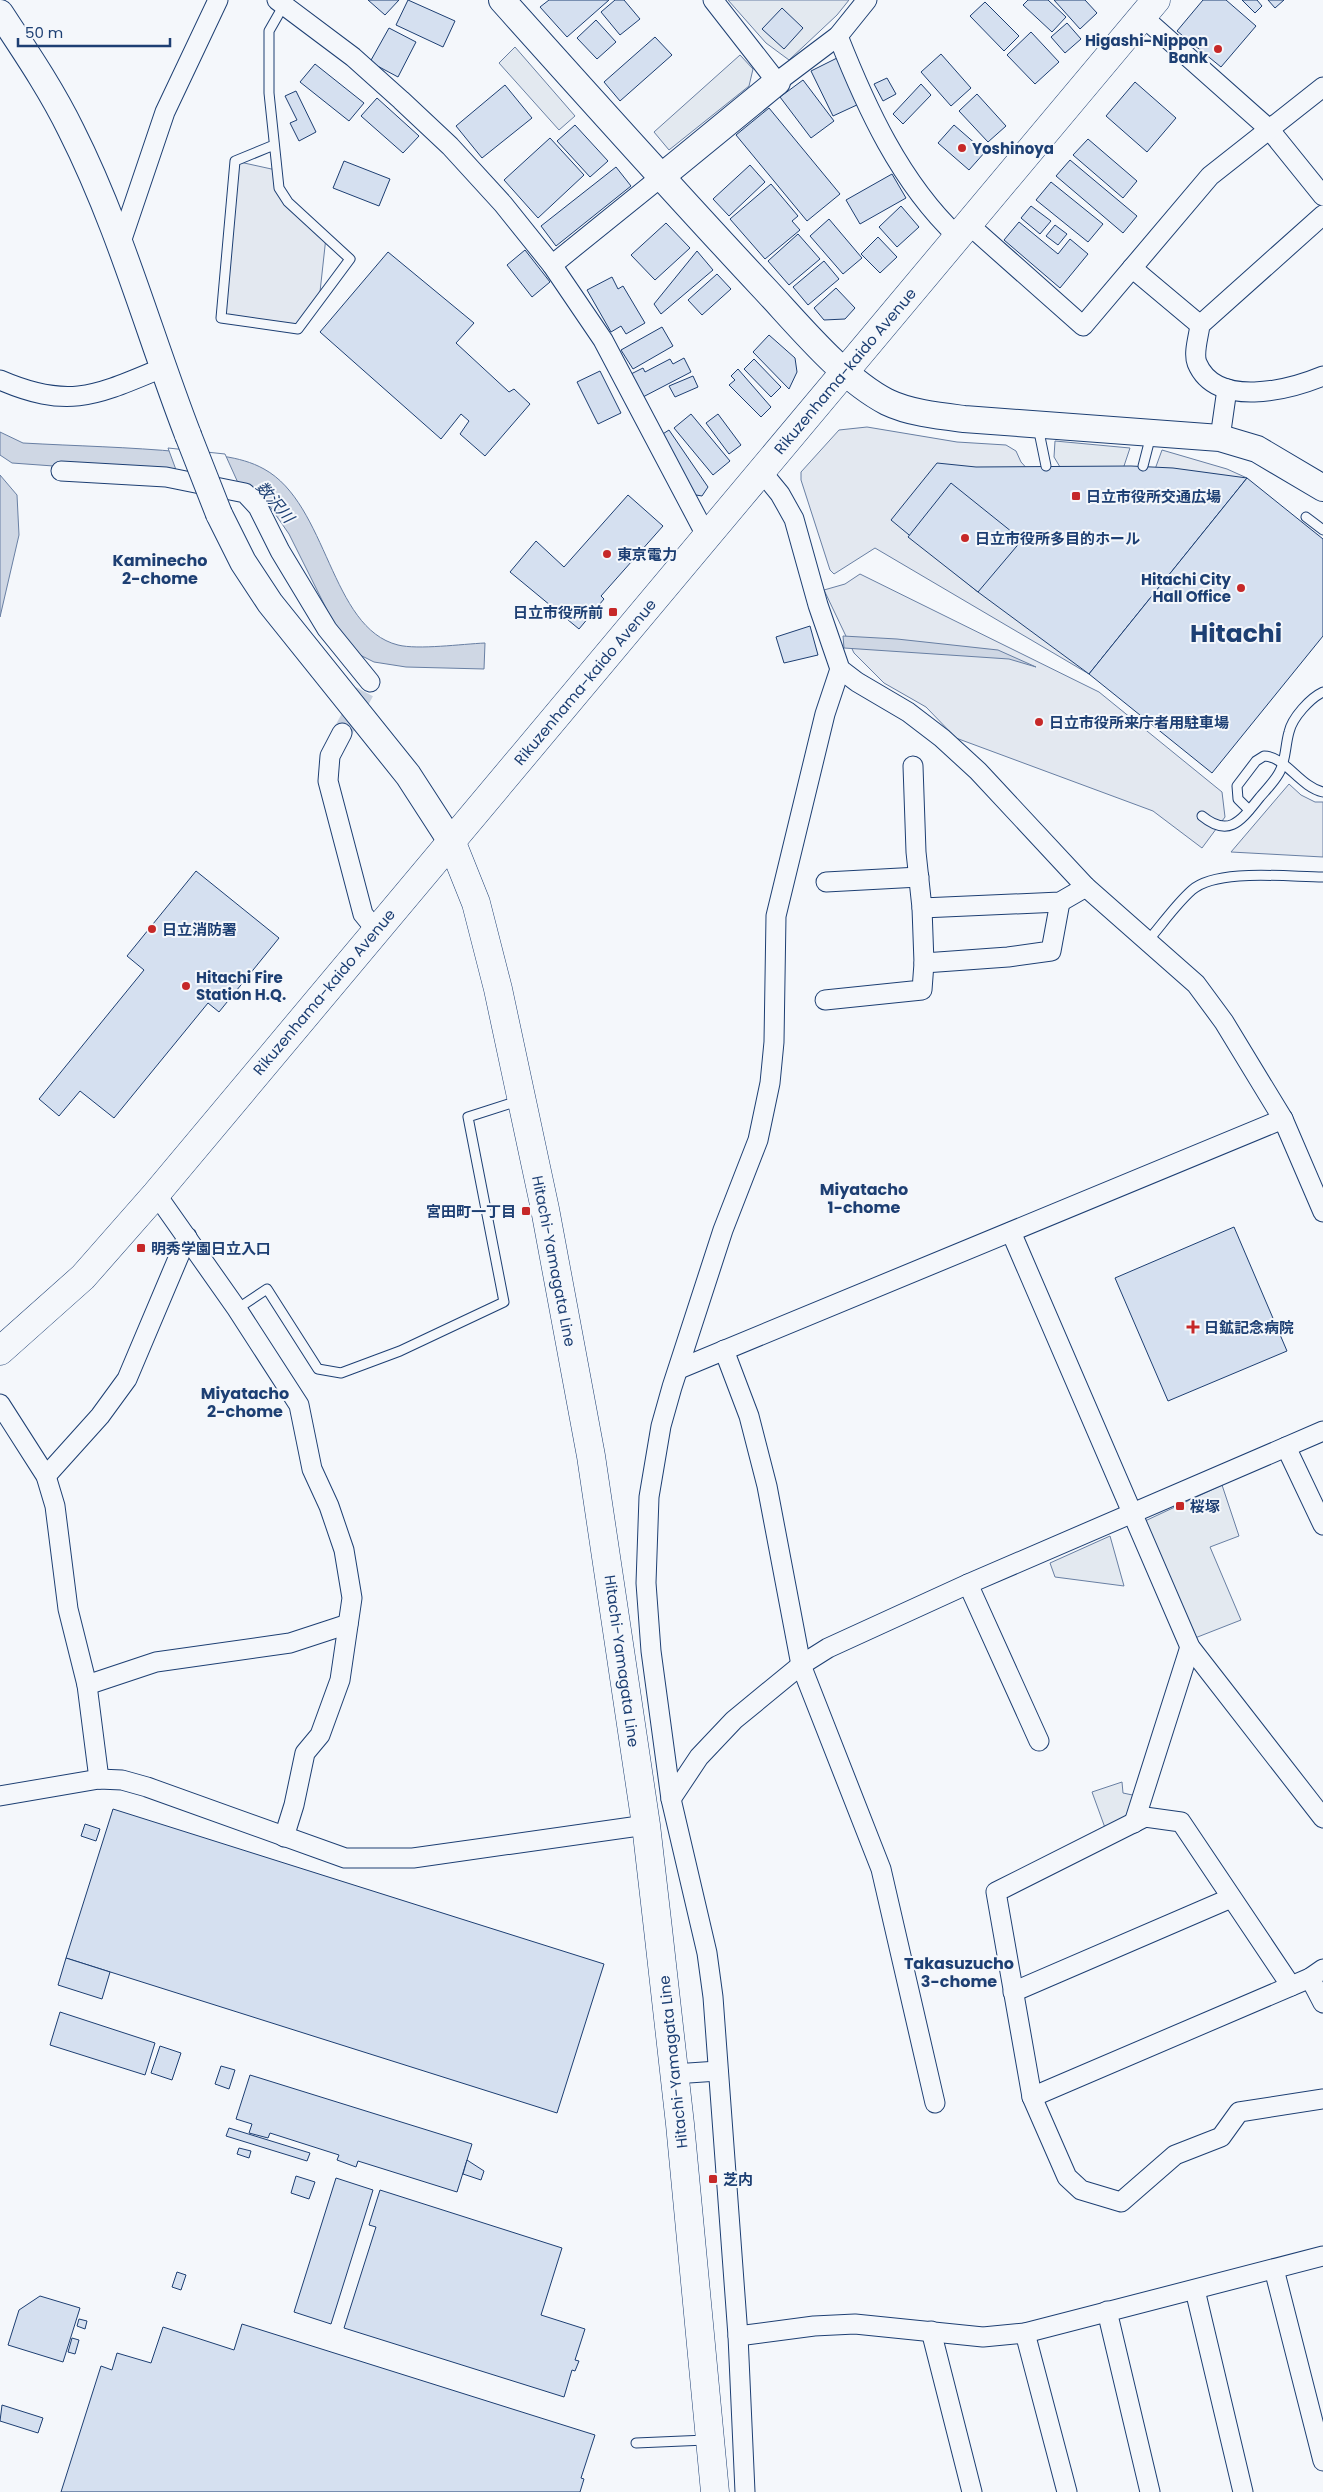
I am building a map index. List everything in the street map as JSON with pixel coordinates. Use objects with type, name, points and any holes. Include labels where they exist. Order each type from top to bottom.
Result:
[{"type":"main road","name":"Rikuzenhama-kaido Avenue","points":[[0,1351],[83,1277],[156,1194],[376,930],[452,843],[1149,8]]},
{"type":"main road","name":"Hitachi-Yamagata Line","points":[[452,843],[476,903],[498,989],[545,1209],[591,1456],[646,1825],[674,2074],[716,2492]]},
{"type":"street","points":[[120,245],[165,112],[218,0]]},
{"type":"street","points":[[502,0],[661,177],[824,352],[887,402],[903,408],[964,419],[1220,438],[1256,449],[1323,488]]},
{"type":"street","points":[[713,0],[777,82]]},
{"type":"street","points":[[552,265],[777,82],[838,36],[866,0]]},
{"type":"street","points":[[283,1],[353,57],[450,146],[503,204],[552,265],[604,340],[707,536]]},
{"type":"street","points":[[1149,8],[1269,129],[1323,196]]},
{"type":"street","points":[[0,13],[41,75],[72,131],[120,245],[162,368],[219,514],[243,562],[270,602],[408,775],[452,843]]},
{"type":"street","points":[[838,36],[862,98],[918,192],[939,219],[962,230],[1083,326],[1210,176],[1323,87]]},
{"type":"street","points":[[1323,215],[1200,325],[1196,361],[1206,377],[1227,389],[1254,392],[1276,391],[1323,376]]},
{"type":"street","points":[[1132,268],[1200,325]]},
{"type":"street","points":[[0,380],[36,394],[77,397],[101,393],[162,368]]},
{"type":"street","points":[[1220,438],[1227,389]]},
{"type":"street","points":[[61,471],[166,477],[245,493],[258,507],[280,551],[327,629],[370,682]]},
{"type":"street","points":[[762,472],[780,494],[794,519],[818,605],[840,669],[857,682],[908,712],[942,738],[978,771],[1086,887],[1146,943],[1196,984],[1224,1022],[1283,1119],[1316,1181],[1323,1212]]},
{"type":"street","points":[[745,2492],[738,2336],[708,1953],[671,1799],[651,1651],[646,1582],[649,1497],[661,1426],[678,1369],[703,1287],[758,1140],[764,1116],[774,1042],[776,916],[822,723],[840,669]]},
{"type":"street","points":[[342,733],[330,756],[328,781],[362,914],[376,930]]},
{"type":"street","points":[[824,1000],[922,990],[924,963],[922,908],[913,766]]},
{"type":"street","points":[[826,882],[919,877]]},
{"type":"street","points":[[922,908],[1060,902],[1086,887]]},
{"type":"street","points":[[924,963],[1008,957],[1051,951],[1060,902]]},
{"type":"street","points":[[678,1369],[1283,1119]]},
{"type":"street","points":[[156,1194],[237,1309],[299,1405],[312,1469],[329,1506],[344,1550],[352,1598],[340,1680],[320,1735],[305,1753],[294,1805],[284,1836]]},
{"type":"street","points":[[1011,1232],[1190,1647],[1323,1818]]},
{"type":"street","points":[[46,1476],[100,1416],[127,1379],[186,1237]]},
{"type":"street","points":[[724,1350],[749,1416],[767,1486],[801,1664],[881,1869],[936,2103]]},
{"type":"street","points":[[0,1404],[46,1476],[55,1506],[68,1608],[87,1685],[99,1779]]},
{"type":"street","points":[[671,1799],[692,1766],[710,1744],[757,1699],[801,1664],[828,1648],[968,1584],[1323,1431]]},
{"type":"street","points":[[1286,1448],[1323,1525]]},
{"type":"street","points":[[968,1584],[1039,1741]]},
{"type":"street","points":[[87,1685],[156,1662],[290,1643],[348,1624]]},
{"type":"street","points":[[1134,1823],[1190,1647]]},
{"type":"street","points":[[0,1796],[99,1779],[122,1780],[147,1787],[345,1858],[413,1858],[646,1825]]},
{"type":"street","points":[[1291,1986],[1181,1822],[1145,1817],[996,1892],[1032,2098],[1067,2177],[1081,2190],[1121,2202],[1174,2155],[1221,2137],[1240,2112],[1323,2099]]},
{"type":"street","points":[[1013,1992],[1232,1898]]},
{"type":"street","points":[[1032,2098],[1317,1973],[1323,2003]]},
{"type":"street","points":[[674,2074],[718,2071]]},
{"type":"street","points":[[738,2336],[814,2326],[855,2324],[983,2336],[1025,2333],[1323,2256]]},
{"type":"street","points":[[1274,2269],[1323,2461]]},
{"type":"street","points":[[1196,2290],[1243,2492]]},
{"type":"street","points":[[1107,2312],[1150,2492]]},
{"type":"street","points":[[931,2330],[972,2492]]},
{"type":"street","points":[[1025,2333],[1067,2492]]},
{"type":"lane","points":[[274,145],[235,161],[221,318],[298,329],[350,258],[288,202],[279,188],[269,93],[269,31],[283,1]]},
{"type":"lane","points":[[1038,424],[1046,466]]},
{"type":"lane","points":[[1143,466],[1152,433]]},
{"type":"lane","points":[[1306,517],[1323,530]]},
{"type":"lane","points":[[1202,816],[1217,826],[1237,824],[1279,774],[1283,764],[1289,730],[1316,696],[1323,692]]},
{"type":"lane","points":[[1249,810],[1238,799],[1236,789],[1239,782],[1256,761],[1264,756],[1274,758],[1302,782],[1323,792]]},
{"type":"lane","points":[[1146,943],[1192,890],[1208,880],[1231,876],[1323,877]]},
{"type":"lane","points":[[237,1309],[266,1289],[318,1368],[341,1373],[400,1351],[504,1302],[468,1117],[522,1099]]},
{"type":"lane","points":[[636,2443],[711,2440]]},
{"type":"shaded area","points":[[728,0],[849,0],[837,15],[789,60],[766,43]]},
{"type":"shaded area","points":[[515,47],[575,116],[559,130],[499,63]]},
{"type":"shaded area","points":[[740,55],[753,69],[749,86],[669,150],[654,132]]},
{"type":"shaded area","points":[[235,161],[276,170],[288,202],[326,237],[319,301],[298,329],[221,318]]},
{"type":"shaded area","points":[[867,427],[957,442],[1006,445],[1016,451],[1021,462],[1042,485],[1154,472],[1162,450],[1227,469],[1247,478],[1089,674],[875,548],[834,574],[830,570],[801,480],[801,472],[839,430]]},
{"type":"shaded area","points":[[1055,441],[1130,448],[1123,469],[1063,472],[1054,457]]},
{"type":"shaded area","name":"日立市役所来庁者用駐車場","points":[[860,574],[1099,692],[1222,792],[1225,817],[1202,848],[1153,811],[956,738],[926,707],[884,683],[854,653],[824,590],[845,584]]},
{"type":"shaded area","points":[[1289,784],[1301,795],[1315,802],[1323,802],[1323,857],[1231,852]]},
{"type":"shaded area","points":[[1222,1485],[1239,1536],[1210,1547],[1241,1620],[1195,1638],[1145,1521]]},
{"type":"shaded area","points":[[1110,1536],[1124,1586],[1055,1577],[1050,1563]]},
{"type":"shaded area","points":[[1122,1782],[1123,1793],[1142,1797],[1134,1823],[1108,1836],[1092,1792]]},
{"type":"water","name":"数沢川","points":[[0,432],[23,443],[143,449],[213,455],[234,458],[254,464],[264,469],[285,486],[302,509],[357,615],[375,634],[398,645],[407,646],[428,647],[485,643],[484,669],[406,667],[374,662],[358,654],[335,626],[289,534],[271,508],[261,495],[238,482],[164,474],[12,463],[0,455]]},
{"type":"water","points":[[0,475],[17,495],[19,535],[0,617]]},
{"type":"water","points":[[843,636],[897,639],[998,650],[1036,667],[1009,659],[844,648]]},
{"type":"pier","points":[[168,448],[225,454],[239,485],[179,478]]},
{"type":"building","points":[[368,0],[399,0],[385,15]]},
{"type":"building","points":[[408,0],[455,21],[443,47],[396,25]]},
{"type":"building","points":[[549,0],[609,0],[567,37],[540,7]]},
{"type":"building","points":[[615,0],[624,0],[640,19],[620,35],[601,12]]},
{"type":"building","points":[[1028,0],[1048,0],[1066,17],[1052,32],[1023,5]]},
{"type":"building","points":[[1054,0],[1085,0],[1097,13],[1080,29]]},
{"type":"building","name":"Higashi-Nippon Bank","points":[[1203,0],[1226,0],[1256,26],[1221,67],[1177,31]]},
{"type":"building","points":[[1242,0],[1257,0],[1262,6],[1255,13]]},
{"type":"building","points":[[1268,0],[1284,0],[1275,8]]},
{"type":"building","points":[[985,2],[1019,36],[1004,51],[970,16]]},
{"type":"building","points":[[782,8],[803,28],[784,49],[762,29]]},
{"type":"building","points":[[596,20],[616,42],[597,59],[577,38]]},
{"type":"building","points":[[1067,23],[1081,39],[1065,53],[1051,37]]},
{"type":"building","points":[[389,28],[416,42],[398,77],[370,62]]},
{"type":"building","points":[[1031,32],[1059,62],[1035,84],[1007,55]]},
{"type":"building","points":[[655,37],[672,55],[620,101],[604,82]]},
{"type":"building","points":[[941,54],[971,88],[951,106],[921,72]]},
{"type":"building","points":[[837,58],[859,104],[833,116],[811,71]]},
{"type":"building","points":[[315,64],[364,103],[349,121],[300,82]]},
{"type":"building","points":[[887,78],[896,94],[883,101],[874,84]]},
{"type":"building","points":[[803,80],[834,121],[811,138],[780,97]]},
{"type":"building","points":[[1135,82],[1176,118],[1147,152],[1106,116]]},
{"type":"building","points":[[921,84],[931,95],[903,124],[893,114]]},
{"type":"building","points":[[505,85],[532,118],[482,158],[456,126]]},
{"type":"building","points":[[296,91],[316,132],[299,141],[290,123],[297,120],[285,96]]},
{"type":"building","points":[[977,94],[1006,126],[988,142],[959,111]]},
{"type":"building","points":[[377,98],[419,136],[403,153],[361,116]]},
{"type":"building","points":[[769,108],[840,194],[807,221],[736,135]]},
{"type":"building","points":[[575,125],[608,161],[590,177],[557,141]]},
{"type":"building","name":"Yoshinoya","points":[[954,125],[985,152],[969,170],[938,143]]},
{"type":"building","points":[[550,138],[584,175],[538,218],[504,180]]},
{"type":"building","points":[[1088,139],[1137,181],[1123,198],[1073,155]]},
{"type":"building","points":[[1070,160],[1137,216],[1123,233],[1056,176]]},
{"type":"building","points":[[344,161],[390,179],[379,206],[333,188]]},
{"type":"building","points":[[750,165],[765,182],[729,216],[713,199]]},
{"type":"building","points":[[616,167],[631,186],[556,246],[541,226]]},
{"type":"building","points":[[892,174],[906,198],[860,224],[846,200]]},
{"type":"building","points":[[1051,182],[1103,224],[1088,242],[1036,200]]},
{"type":"building","points":[[771,184],[798,216],[792,221],[800,230],[765,259],[730,219]]},
{"type":"building","points":[[901,206],[919,227],[897,247],[879,227]]},
{"type":"building","points":[[1031,206],[1051,221],[1040,234],[1021,218]]},
{"type":"building","points":[[829,219],[862,258],[843,274],[810,236]]},
{"type":"building","points":[[1019,222],[1058,254],[1070,239],[1088,254],[1060,288],[1004,240]]},
{"type":"building","points":[[666,223],[690,248],[655,280],[631,255]]},
{"type":"building","points":[[1055,225],[1067,234],[1058,245],[1046,236]]},
{"type":"building","points":[[798,234],[820,259],[789,285],[768,261]]},
{"type":"building","points":[[878,237],[897,257],[880,273],[861,254]]},
{"type":"building","points":[[525,250],[550,282],[532,297],[507,265]]},
{"type":"building","points":[[697,251],[713,270],[661,314],[654,304]]},
{"type":"building","points":[[388,252],[474,323],[456,343],[509,392],[514,389],[530,404],[485,456],[460,434],[469,421],[461,414],[441,439],[320,332]]},
{"type":"building","points":[[824,261],[839,279],[808,305],[793,287]]},
{"type":"building","points":[[717,274],[731,289],[702,315],[688,300]]},
{"type":"building","points":[[612,277],[618,289],[623,286],[645,323],[626,334],[621,326],[611,332],[587,290]]},
{"type":"building","points":[[836,288],[855,308],[845,319],[824,320],[814,308]]},
{"type":"building","points":[[662,327],[673,346],[633,369],[621,350]]},
{"type":"building","points":[[769,335],[795,358],[797,372],[789,389],[753,352]]},
{"type":"building","points":[[684,358],[691,372],[641,398],[629,375],[643,368],[645,372],[670,359],[673,364]]},
{"type":"building","points":[[754,359],[781,387],[771,397],[744,369]]},
{"type":"building","points":[[738,369],[771,407],[761,417],[729,385],[735,380],[731,376]]},
{"type":"building","points":[[600,371],[621,413],[598,424],[577,382]]},
{"type":"building","points":[[693,376],[698,387],[675,397],[669,386]]},
{"type":"building","points":[[691,414],[730,461],[713,475],[674,428]]},
{"type":"building","points":[[718,414],[741,445],[729,454],[706,423]]},
{"type":"building","points":[[669,430],[708,487],[702,496],[690,494],[658,437]]},
{"type":"building","points":[[937,463],[976,467],[1131,466],[1173,468],[1247,478],[1089,674],[978,592],[891,520]]},
{"type":"building","name":"Hitachi City Hall Office","points":[[1247,478],[1323,539],[1323,636],[1212,773],[1089,674]]},
{"type":"building","name":"日立市役所多目的ホール","points":[[951,483],[1022,540],[978,592],[908,537]]},
{"type":"building","name":"東京電力","points":[[628,495],[663,526],[601,596],[604,599],[579,629],[510,572],[536,541],[564,567]]},
{"type":"building","points":[[810,626],[818,655],[784,663],[776,637]]},
{"type":"building","name":"Hitachi Fire Station H.Q.","points":[[196,871],[279,938],[219,1012],[208,1003],[114,1118],[80,1091],[59,1116],[39,1099],[144,970],[127,956]]},
{"type":"building","points":[[1234,1227],[1287,1351],[1168,1401],[1115,1278]]},
{"type":"building","points":[[113,1809],[604,1964],[557,2113],[66,1958]]},
{"type":"building","points":[[85,1824],[100,1829],[96,1841],[81,1836]]},
{"type":"building","points":[[66,1958],[110,1972],[102,1999],[58,1985]]},
{"type":"building","points":[[60,2012],[155,2043],[145,2075],[50,2045]]},
{"type":"building","points":[[160,2046],[181,2053],[172,2080],[151,2073]]},
{"type":"building","points":[[221,2066],[235,2070],[229,2089],[215,2084]]},
{"type":"building","points":[[250,2075],[472,2144],[457,2192],[358,2161],[356,2167],[337,2160],[339,2155],[270,2133],[268,2138],[249,2133],[252,2124],[236,2119]]},
{"type":"building","points":[[229,2128],[310,2153],[307,2161],[226,2136]]},
{"type":"building","points":[[239,2148],[251,2151],[249,2158],[237,2154]]},
{"type":"building","points":[[467,2160],[484,2171],[481,2180],[463,2174]]},
{"type":"building","points":[[296,2176],[315,2182],[309,2199],[291,2193]]},
{"type":"building","points":[[336,2178],[373,2190],[331,2324],[294,2312]]},
{"type":"building","points":[[380,2190],[562,2248],[541,2315],[585,2329],[575,2360],[579,2361],[575,2371],[572,2370],[564,2397],[344,2328],[376,2227],[369,2225]]},
{"type":"building","points":[[177,2272],[186,2275],[181,2290],[172,2287]]},
{"type":"building","points":[[40,2296],[80,2308],[63,2362],[8,2345],[19,2310]]},
{"type":"building","points":[[79,2319],[87,2321],[85,2329],[77,2326]]},
{"type":"building","points":[[242,2324],[595,2435],[581,2478],[584,2479],[580,2492],[61,2492],[101,2366],[112,2370],[117,2353],[151,2363],[163,2327],[234,2350]]},
{"type":"building","points":[[72,2338],[79,2340],[75,2354],[68,2352]]},
{"type":"building","points":[[2,2405],[43,2418],[38,2433],[0,2421]]},
{"type":"tunnel","points":[[342,733],[370,682]]},
{"type":"place","name":"Higashi-Nippon Bank","points":[[1218,49]]},
{"type":"place","name":"Yoshinoya","points":[[962,148]]},
{"type":"place","name":"日立市役所交通広場","points":[[1076,496]]},
{"type":"place","name":"日立市役所多目的ホール","points":[[965,538]]},
{"type":"place","name":"東京電力","points":[[607,554]]},
{"type":"place","name":"Hitachi City Hall Office","points":[[1241,588]]},
{"type":"place","name":"日立市役所前","points":[[613,612]]},
{"type":"place","name":"日立市役所来庁者用駐車場","points":[[1039,722]]},
{"type":"place","name":"日立消防署","points":[[152,929]]},
{"type":"place","name":"Hitachi Fire Station H.Q.","points":[[186,986]]},
{"type":"place","name":"宮田町一丁目","points":[[526,1211]]},
{"type":"place","name":"明秀学園日立入口","points":[[141,1248]]},
{"type":"place","name":"日鉱記念病院","points":[[1193,1327]]},
{"type":"place","name":"桜塚","points":[[1180,1506]]},
{"type":"place","name":"芝内","points":[[713,2179]]},
{"type":"district","name":"Kaminecho 2-chome","points":[[160,569]]},
{"type":"district","name":"Hitachi","points":[[1236,633]]},
{"type":"district","name":"Miyatacho 1-chome","points":[[864,1198]]},
{"type":"district","name":"Miyatacho 2-chome","points":[[245,1402]]},
{"type":"district","name":"Takasuzucho 3-chome","points":[[959,1972]]}]
